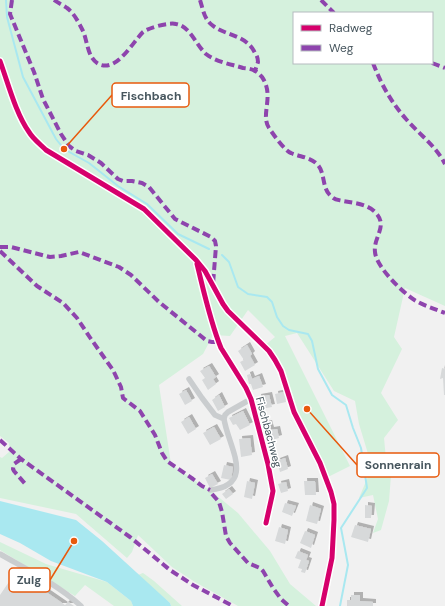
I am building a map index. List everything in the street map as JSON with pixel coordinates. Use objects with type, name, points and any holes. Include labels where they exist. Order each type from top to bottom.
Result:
[{"type":"street","points":[[0,61],[23,122],[35,140],[46,150],[144,209],[196,260],[205,271],[228,311],[269,351],[276,360],[294,412],[315,453],[326,478],[332,498],[334,520],[332,558],[322,606]]},
{"type":"street","name":"Fischbachweg","points":[[196,260],[221,348],[246,388],[251,399],[272,483],[272,496],[266,523]]},
{"type":"street","points":[[189,379],[215,415],[224,419]]},
{"type":"street","points":[[210,490],[231,483],[235,478],[237,464],[224,419],[228,412],[251,399]]},
{"type":"street","points":[[0,554],[38,576],[72,598],[81,606]]},
{"type":"green space","points":[[0,0],[445,0],[445,306],[405,288],[394,337],[402,349],[381,393],[398,420],[384,438],[386,459],[391,475],[389,501],[381,530],[373,533],[378,519],[373,495],[359,498],[372,467],[359,424],[355,401],[334,391],[297,333],[285,336],[350,466],[326,478],[305,435],[281,371],[264,346],[275,337],[248,310],[230,336],[213,335],[203,354],[159,385],[171,464],[210,490],[238,513],[270,551],[290,584],[316,606],[238,606],[195,582],[172,567],[138,535],[132,552],[127,558],[76,514],[0,498],[0,457],[2,458],[9,452],[9,443],[0,436]]},
{"type":"green space","points":[[0,542],[46,564],[107,582],[131,601],[133,606],[114,606],[85,585],[75,596],[0,550]]},
{"type":"green space","points":[[143,573],[182,606],[171,606],[170,603],[138,575]]},
{"type":"water","points":[[0,501],[76,520],[102,541],[170,603],[171,606],[133,606],[131,601],[107,582],[51,561],[20,543],[0,534]]},
{"type":"building","points":[[247,345],[252,354],[250,356],[255,365],[245,371],[240,362],[244,360],[238,351]]},
{"type":"building","points":[[209,366],[216,377],[213,379],[216,384],[208,390],[202,380],[205,378],[200,371]]},
{"type":"building","points":[[442,368],[445,369],[445,395],[443,378],[440,379]]},
{"type":"building","points":[[250,374],[252,379],[259,376],[263,387],[253,390],[251,384],[249,384],[247,375]]},
{"type":"building","points":[[186,390],[192,401],[185,405],[179,394]]},
{"type":"building","points":[[284,392],[286,402],[277,404],[275,394]]},
{"type":"building","points":[[219,395],[225,407],[218,411],[212,400]]},
{"type":"building","points":[[269,395],[272,407],[261,409],[258,397]]},
{"type":"building","points":[[243,411],[250,425],[240,430],[236,424],[233,425],[229,418]]},
{"type":"building","points":[[189,417],[196,429],[188,434],[181,422]]},
{"type":"building","points":[[269,423],[271,430],[277,429],[279,438],[268,441],[265,424]]},
{"type":"building","points":[[214,427],[221,439],[210,445],[203,433]]},
{"type":"building","points":[[250,438],[252,455],[241,457],[239,439]]},
{"type":"building","points":[[285,458],[288,469],[280,472],[277,461]]},
{"type":"building","points":[[224,465],[233,467],[231,480],[221,478]]},
{"type":"building","points":[[212,474],[218,484],[210,488],[205,478]]},
{"type":"building","points":[[247,481],[255,483],[252,499],[244,497]]},
{"type":"building","points":[[304,481],[315,481],[316,495],[305,495]]},
{"type":"building","points":[[286,482],[288,491],[281,493],[278,484]]},
{"type":"building","points":[[229,489],[233,494],[226,499],[222,494]]},
{"type":"building","points":[[285,503],[296,506],[292,516],[282,512]]},
{"type":"building","points":[[310,505],[321,509],[317,524],[306,521]]},
{"type":"building","points":[[365,505],[372,506],[371,518],[365,518]]},
{"type":"building","points":[[355,525],[371,529],[368,542],[351,537]]},
{"type":"building","points":[[279,527],[288,530],[285,544],[275,541]]},
{"type":"building","points":[[305,531],[315,535],[311,548],[300,543]]},
{"type":"building","points":[[298,551],[308,555],[306,560],[309,561],[305,573],[301,572],[302,569],[298,568],[301,560],[295,558]]},
{"type":"building","points":[[15,573],[29,582],[30,581],[65,605],[68,602],[74,606],[0,606],[0,595]]},
{"type":"building","points":[[351,595],[360,595],[360,601],[373,602],[373,606],[347,606],[347,600],[351,600]]},
{"type":"waterway","points":[[6,0],[7,17],[23,77],[56,139],[64,149],[89,163],[118,186],[147,204],[178,234],[209,249]]},
{"type":"waterway","points":[[222,255],[229,262],[238,287],[248,294],[267,297],[272,302],[277,317],[283,326],[289,330],[308,334],[312,341],[318,369],[332,395],[346,405],[361,448],[367,488],[341,528],[348,565],[340,606]]},
{"type":"marked path","points":[[12,0],[10,14],[34,72],[43,99],[69,146],[101,163],[118,179],[142,183],[149,187],[175,219],[211,237],[215,241],[216,246],[213,284]]},
{"type":"marked path","points":[[54,0],[70,10],[74,15],[85,35],[90,55],[96,63],[101,65],[107,65],[119,59],[146,30],[159,26],[176,24],[185,28],[202,50],[210,57],[256,71],[266,84],[268,98],[266,117],[267,123],[282,146],[288,152],[308,158],[317,164],[322,172],[326,190],[333,198],[356,203],[372,209],[375,212],[381,222],[380,232],[375,247],[375,252],[380,265],[391,280],[411,298],[445,313]]},
{"type":"marked path","points":[[200,0],[204,14],[209,23],[217,29],[241,39],[251,47],[258,60],[255,71]]},
{"type":"marked path","points":[[321,0],[333,12]]},
{"type":"marked path","points":[[433,63],[445,68]]},
{"type":"marked path","points":[[373,64],[379,78],[401,113],[432,146],[445,164]]},
{"type":"marked path","points":[[0,247],[11,247],[50,257],[79,252],[119,267],[131,275],[159,302],[207,341],[219,342]]},
{"type":"marked path","points":[[0,251],[37,286],[63,303],[77,318],[113,370],[121,387],[123,398],[140,411],[155,435],[167,461],[210,490]]},
{"type":"marked path","points":[[0,440],[21,459],[130,537],[170,570],[193,585],[233,606]]},
{"type":"marked path","points":[[21,459],[14,464],[13,469],[27,486]]},
{"type":"marked path","points":[[212,494],[219,502],[226,536],[230,543],[248,563],[260,568],[263,571],[281,599],[289,606]]},
{"type":"cycle path","points":[[0,61],[20,116],[31,135],[46,150],[144,209],[196,260],[205,271],[228,311],[269,351],[275,360],[281,371],[294,412],[320,463],[334,504],[332,558],[322,606]]},
{"type":"cycle path","points":[[197,264],[210,317],[217,338],[221,348],[246,388],[251,399],[268,464],[273,491],[266,523]]},
{"type":"place","name":"Fischbach","points":[[64,149]]},
{"type":"place","name":"Sonnenrain","points":[[307,409]]},
{"type":"place","name":"Zulg","points":[[74,541]]}]
